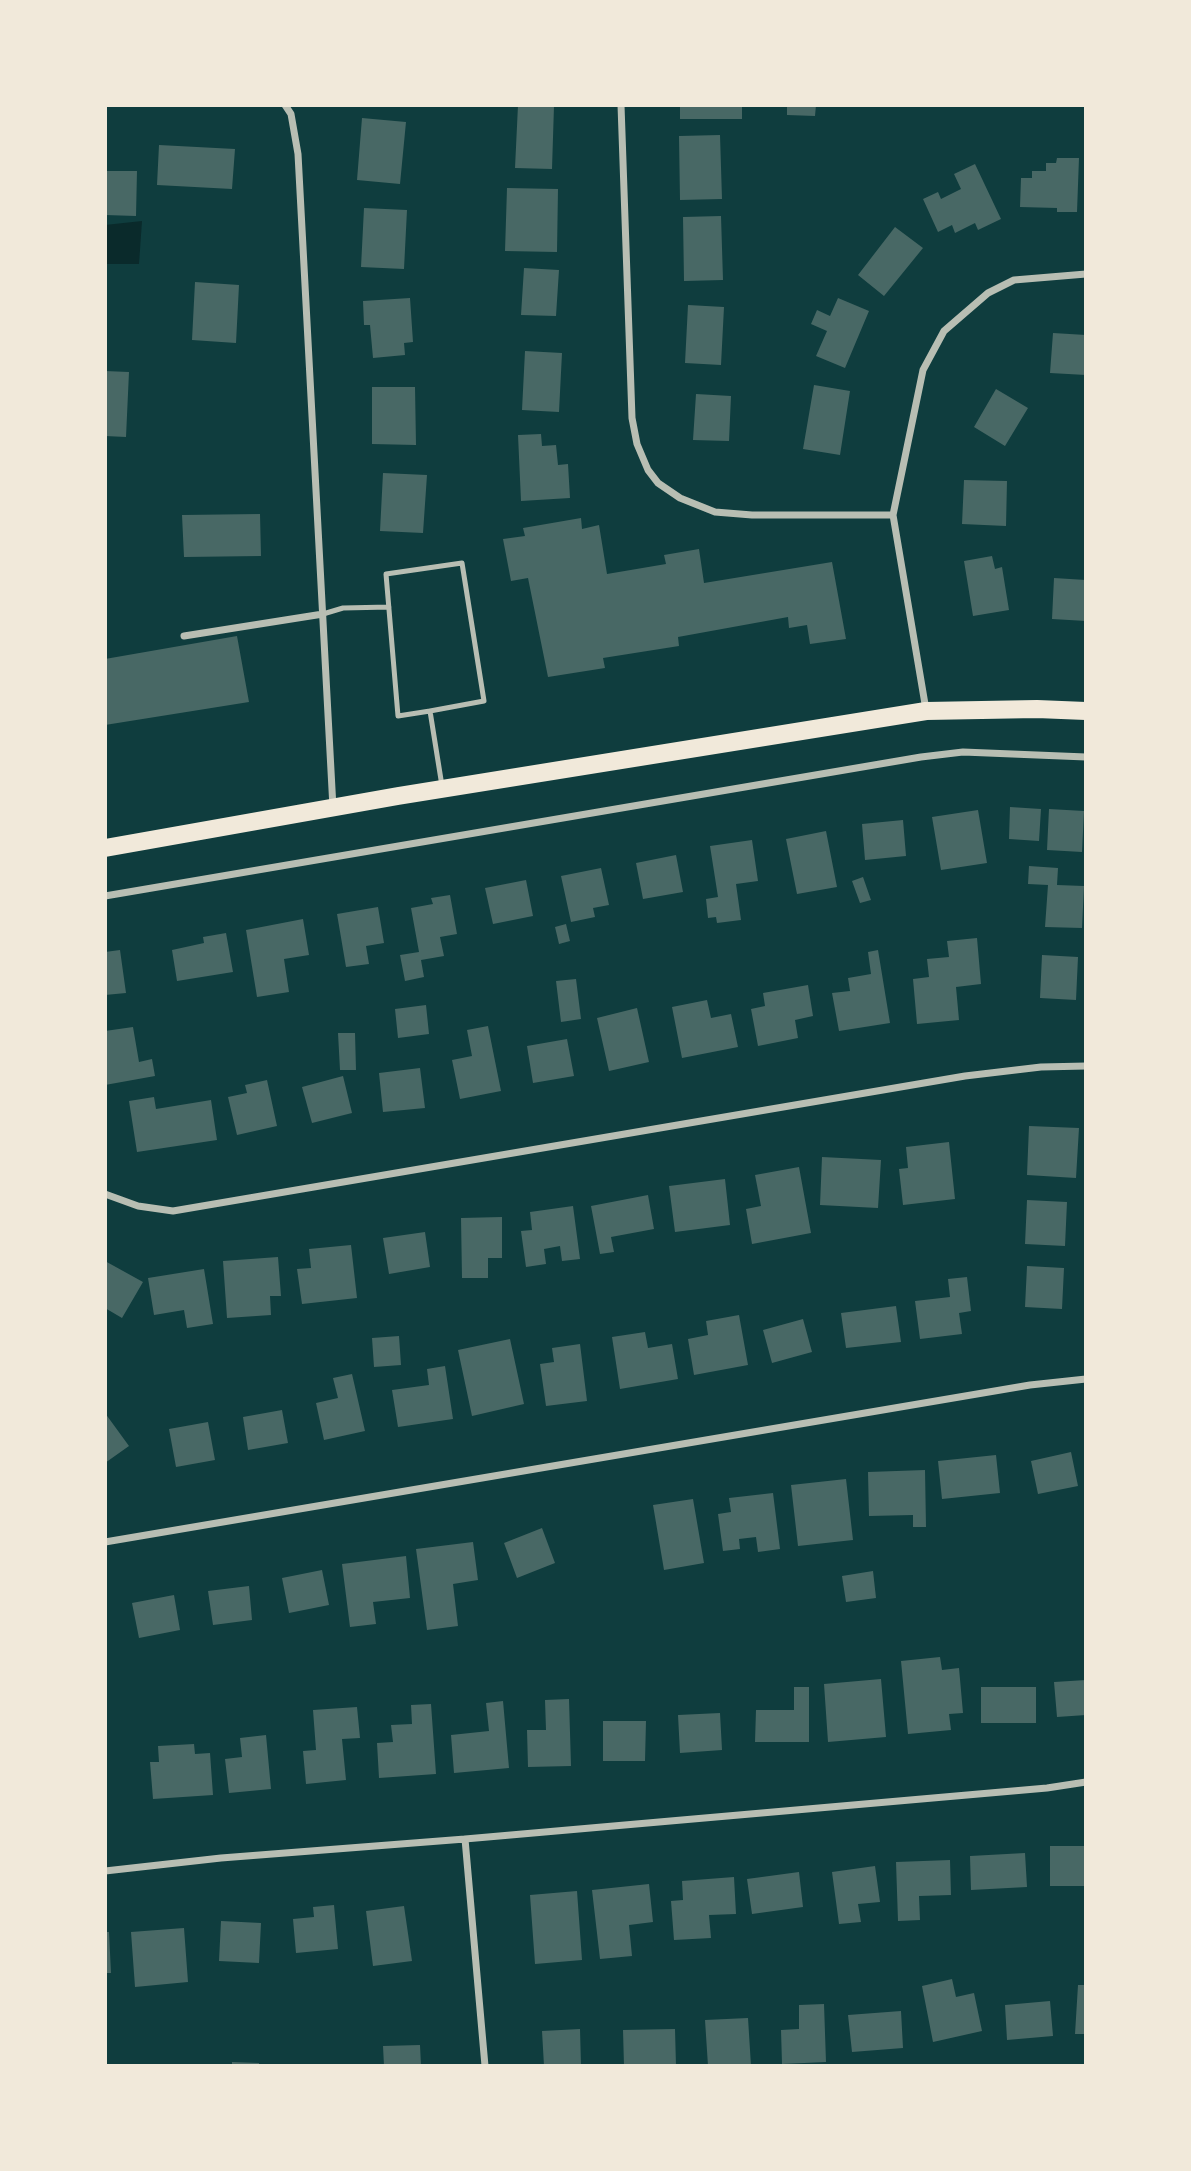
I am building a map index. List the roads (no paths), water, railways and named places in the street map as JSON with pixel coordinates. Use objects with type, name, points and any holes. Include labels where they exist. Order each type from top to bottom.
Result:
[{"type":"main road","points":[[105,848],[442,789],[926,710],[1086,711]]},
{"type":"street","points":[[285,105],[291,114],[298,154],[333,809]]},
{"type":"street","points":[[621,105],[632,418],[637,444],[648,470],[658,483],[680,498],[715,512],[752,515],[893,515]]},
{"type":"street","points":[[926,710],[893,515],[923,370],[944,331],[988,293],[1014,281],[1086,274]]},
{"type":"street","points":[[184,636],[323,614]]},
{"type":"street","points":[[105,896],[963,752],[1086,757]]},
{"type":"street","points":[[105,1194],[138,1206],[173,1211],[965,1076],[1041,1067],[1086,1066]]},
{"type":"street","points":[[105,1542],[1030,1385],[1086,1379]]},
{"type":"street","points":[[105,1871],[221,1858],[466,1839],[1086,1782]]},
{"type":"street","points":[[466,1839],[485,2066]]},
{"type":"lane","points":[[462,563],[484,701],[430,711],[398,716],[386,574],[462,563]]},
{"type":"lane","points":[[323,614],[343,608],[389,607]]},
{"type":"lane","points":[[430,711],[442,789]]},
{"type":"water","points":[[142,221],[139,264],[105,264],[105,225]]}]
